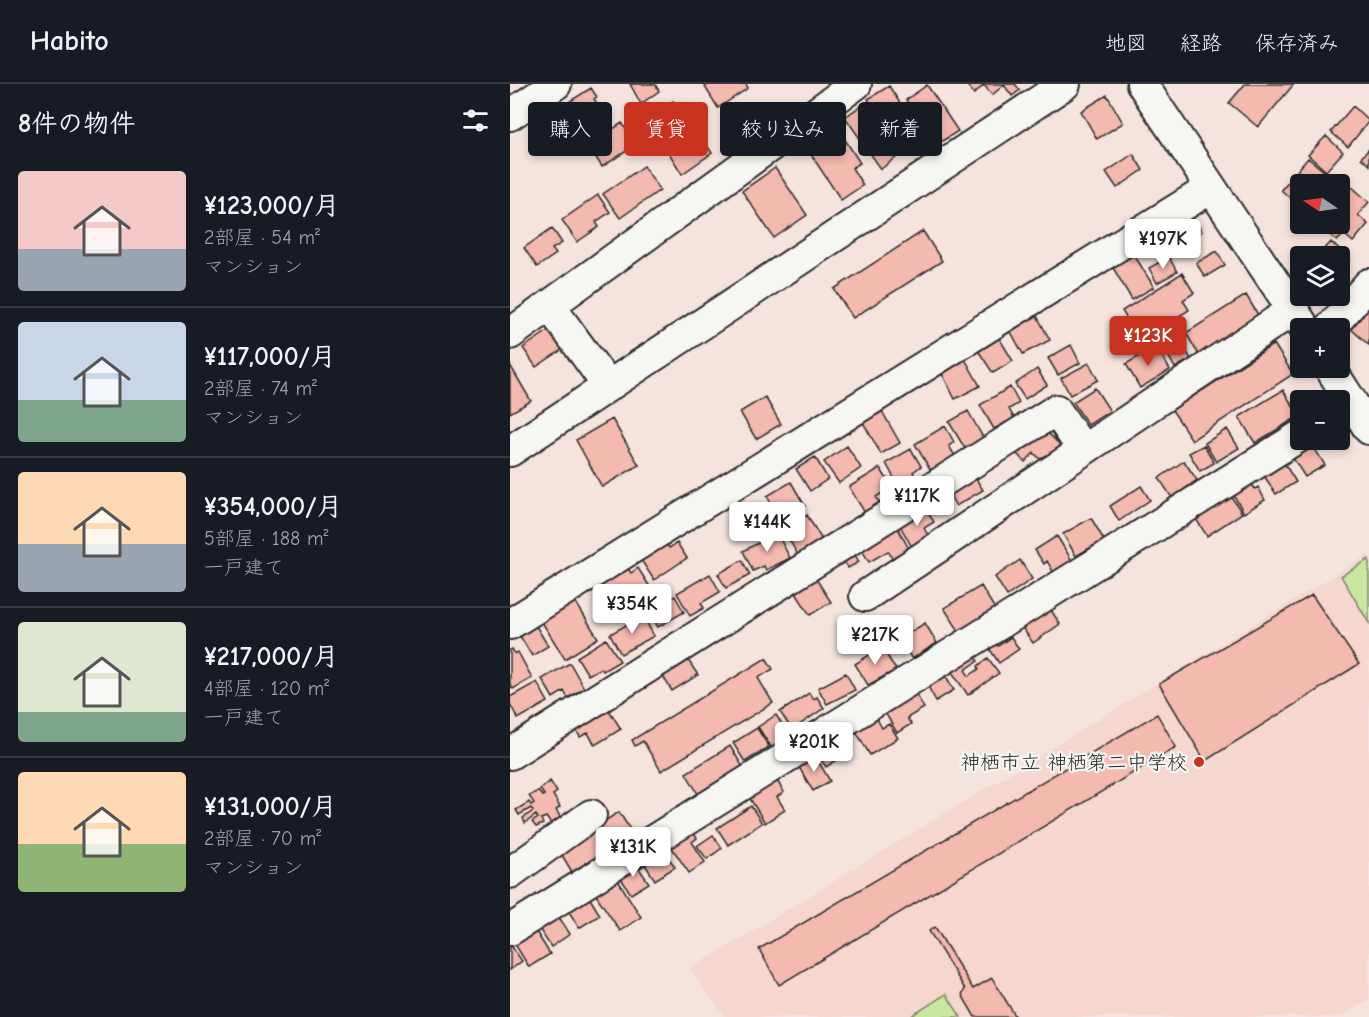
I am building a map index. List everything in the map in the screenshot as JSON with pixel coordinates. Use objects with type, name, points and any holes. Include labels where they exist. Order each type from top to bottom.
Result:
[{"type":"street","points":[[514,105],[556,84]]},
{"type":"street","points":[[510,334],[856,84]]},
{"type":"street","points":[[510,451],[1065,84]]},
{"type":"street","points":[[1142,84],[1298,318]]},
{"type":"street","points":[[510,624],[1211,188]]},
{"type":"street","points":[[1339,318],[1369,284]]},
{"type":"street","points":[[550,306],[608,386]]},
{"type":"street","points":[[865,596],[1083,450],[1290,324]]},
{"type":"street","points":[[510,754],[1056,410],[1083,450]]},
{"type":"street","points":[[1350,411],[1369,429]]},
{"type":"street","points":[[510,930],[1290,442]]},
{"type":"street","points":[[510,873],[591,815]]},
{"type":"shaded area","name":"神栖市立 神栖第二中学校","points":[[1369,554],[1369,1000],[1341,1017],[725,1017],[690,969]]},
{"type":"green space","points":[[1369,559],[1369,623],[1341,576]]},
{"type":"green space","points":[[946,994],[961,1017],[910,1017]]},
{"type":"building","points":[[630,84],[655,84],[659,91],[644,102],[640,102]]},
{"type":"building","points":[[709,84],[746,84],[748,88],[727,102],[720,102],[718,108],[705,87]]},
{"type":"building","points":[[966,84],[1015,84],[1020,90],[1012,96],[1004,85],[992,95],[984,85],[974,94]]},
{"type":"building","points":[[1245,84],[1294,84],[1258,127],[1229,103]]},
{"type":"building","points":[[927,85],[938,102],[907,102],[906,100]]},
{"type":"building","points":[[889,86],[899,102],[870,102],[868,99]]},
{"type":"building","points":[[591,88],[597,97],[594,99],[596,102],[569,102]]},
{"type":"building","points":[[1107,95],[1123,123],[1097,139],[1081,111]]},
{"type":"building","points":[[1353,106],[1369,121],[1348,147],[1331,132]]},
{"type":"building","points":[[942,107],[958,131],[942,141]]},
{"type":"building","points":[[858,108],[858,136],[846,118]]},
{"type":"building","points":[[622,123],[624,126],[624,153],[602,167],[595,156],[612,156],[612,129]]},
{"type":"building","points":[[1326,136],[1343,152],[1326,171],[1308,155]]},
{"type":"building","points":[[846,141],[860,163],[852,168],[863,185],[841,200],[812,156],[846,156]]},
{"type":"building","points":[[1369,149],[1369,165],[1361,158]]},
{"type":"building","points":[[1133,154],[1143,170],[1117,188],[1106,172]]},
{"type":"building","points":[[671,156],[708,156],[682,174]]},
{"type":"building","points":[[872,156],[898,156],[881,169]]},
{"type":"building","points":[[1308,158],[1325,172],[1323,174],[1294,174]]},
{"type":"building","points":[[644,166],[660,190],[620,218],[603,194]]},
{"type":"building","points":[[775,168],[807,215],[774,238],[742,191]]},
{"type":"building","points":[[1290,179],[1290,198],[1281,190]]},
{"type":"building","points":[[1350,185],[1369,202],[1358,215],[1368,224],[1353,242],[1344,234],[1350,234]]},
{"type":"building","points":[[598,195],[610,212],[596,222],[599,227],[577,242],[562,220]]},
{"type":"building","points":[[1186,209],[1202,231],[1181,247],[1165,225]]},
{"type":"building","points":[[552,228],[562,243],[552,249],[556,254],[537,267],[524,248]]},
{"type":"building","points":[[923,231],[942,261],[853,318],[834,289]]},
{"type":"building","points":[[1329,234],[1344,234],[1337,241]]},
{"type":"building","points":[[1217,251],[1225,265],[1205,277],[1196,263]]},
{"type":"building","points":[[1133,253],[1154,287],[1132,300],[1112,266]]},
{"type":"building","points":[[1169,257],[1177,272],[1157,283],[1149,268]]},
{"type":"building","points":[[1182,273],[1194,293],[1183,300],[1189,310],[1140,340],[1122,311]]},
{"type":"building","points":[[1246,295],[1260,318],[1200,357],[1186,333]]},
{"type":"building","points":[[1369,308],[1369,345],[1351,329]]},
{"type":"building","points":[[1037,316],[1050,340],[1023,354],[1010,330]]},
{"type":"building","points":[[554,327],[566,347],[536,367],[523,348]]},
{"type":"building","points":[[996,333],[1013,361],[993,373],[975,346]]},
{"type":"building","points":[[1178,337],[1191,359],[1175,368],[1163,346]]},
{"type":"building","points":[[1274,344],[1290,369],[1290,376],[1192,440],[1172,410]]},
{"type":"building","points":[[1071,345],[1080,363],[1058,375],[1048,358]]},
{"type":"building","points":[[1156,346],[1170,370],[1140,388],[1126,364]]},
{"type":"building","points":[[961,352],[980,386],[955,399],[937,364]]},
{"type":"building","points":[[1089,363],[1098,380],[1070,395],[1061,378]]},
{"type":"building","points":[[510,365],[531,401],[510,413]]},
{"type":"building","points":[[1037,369],[1047,385],[1025,399],[1015,384]]},
{"type":"building","points":[[1010,387],[1019,403],[1009,409],[1014,418],[994,429],[980,405]]},
{"type":"building","points":[[1095,388],[1110,411],[1088,425],[1073,402]]},
{"type":"building","points":[[1283,390],[1290,401],[1290,422],[1255,443],[1239,417]]},
{"type":"building","points":[[765,397],[781,424],[756,439],[740,412]]},
{"type":"building","points":[[879,406],[900,443],[881,454],[860,417]]},
{"type":"building","points":[[968,411],[985,441],[967,452],[949,422]]},
{"type":"building","points":[[612,419],[639,465],[602,487],[576,440]]},
{"type":"building","points":[[1040,425],[1063,448],[1046,465],[1034,453],[1025,462],[1014,451]]},
{"type":"building","points":[[945,426],[954,442],[949,446],[955,456],[931,471],[915,444]]},
{"type":"building","points":[[1227,429],[1239,448],[1216,462],[1205,443]]},
{"type":"building","points":[[1204,445],[1214,463],[1200,471],[1189,453]]},
{"type":"building","points":[[847,446],[861,468],[839,483],[824,462]]},
{"type":"building","points":[[911,449],[921,466],[913,472],[919,483],[902,493],[886,463]]},
{"type":"building","points":[[1299,450],[1315,450],[1325,465],[1305,477],[1291,455]]},
{"type":"building","points":[[815,457],[828,479],[810,491],[796,469]]},
{"type":"building","points":[[1281,458],[1296,482],[1276,494],[1261,471]]},
{"type":"building","points":[[1184,461],[1197,480],[1172,498],[1159,478]]},
{"type":"building","points":[[880,468],[892,487],[876,497],[880,503],[865,513],[849,487]]},
{"type":"building","points":[[973,474],[983,490],[956,506],[947,490]]},
{"type":"building","points":[[1248,479],[1255,489],[1258,487],[1265,500],[1244,513],[1230,489]]},
{"type":"building","points":[[791,482],[805,506],[781,520],[767,496]]},
{"type":"building","points":[[1141,486],[1150,500],[1119,521],[1110,506]]},
{"type":"building","points":[[1227,490],[1242,513],[1207,536],[1194,516]]},
{"type":"building","points":[[924,506],[934,522],[924,528],[930,539],[913,549],[898,522]]},
{"type":"building","points":[[807,515],[822,540],[798,555],[783,529]]},
{"type":"building","points":[[1091,518],[1104,540],[1076,556],[1063,534]]},
{"type":"building","points":[[894,521],[909,549],[892,558],[888,551],[869,562],[857,541]]},
{"type":"building","points":[[777,533],[790,558],[766,570],[764,566],[753,571],[743,551]]},
{"type":"building","points":[[1057,536],[1074,564],[1055,575],[1047,561],[1044,564],[1035,550]]},
{"type":"building","points":[[666,543],[669,548],[677,543],[687,558],[654,580],[641,560]]},
{"type":"building","points":[[850,546],[859,562],[848,568],[839,553]]},
{"type":"building","points":[[742,560],[750,575],[726,588],[718,574]]},
{"type":"building","points":[[1020,560],[1032,579],[1007,596],[995,577]]},
{"type":"building","points":[[627,567],[631,573],[638,568],[650,587],[615,609],[600,584]]},
{"type":"building","points":[[811,571],[831,602],[810,615],[790,584]]},
{"type":"building","points":[[710,574],[720,592],[701,603],[704,608],[690,616],[677,593]]},
{"type":"building","points":[[981,586],[995,609],[959,631],[944,608]]},
{"type":"building","points":[[1312,595],[1359,664],[1205,761],[1159,684]]},
{"type":"building","points":[[675,596],[684,612],[658,627],[649,611]]},
{"type":"building","points":[[573,598],[598,638],[565,659],[540,619]]},
{"type":"building","points":[[1049,607],[1060,624],[1033,643],[1021,626]]},
{"type":"building","points":[[643,616],[654,636],[621,654],[610,634]]},
{"type":"building","points":[[925,623],[937,643],[912,659],[899,639]]},
{"type":"building","points":[[536,626],[548,646],[532,656],[520,636]]},
{"type":"building","points":[[1011,637],[1019,649],[999,663],[989,648],[996,643],[998,646]]},
{"type":"building","points":[[606,639],[620,661],[603,671],[601,668],[588,675],[577,657]]},
{"type":"building","points":[[882,647],[896,670],[868,685],[855,664]]},
{"type":"building","points":[[512,649],[515,654],[518,652],[532,678],[513,689],[510,684],[510,650]]},
{"type":"building","points":[[970,649],[978,661],[965,670],[969,676],[988,658],[999,673],[968,695],[947,665]]},
{"type":"building","points":[[684,654],[698,675],[672,691],[659,670]]},
{"type":"building","points":[[766,658],[773,669],[758,678],[773,703],[661,771],[643,741],[635,746],[632,740]]},
{"type":"building","points":[[570,663],[584,688],[568,698],[564,691],[553,698],[542,679]]},
{"type":"building","points":[[943,671],[954,690],[936,701],[925,681]]},
{"type":"building","points":[[846,673],[855,690],[827,704],[818,688]]},
{"type":"building","points":[[537,682],[548,702],[518,719],[510,704],[510,697]]},
{"type":"building","points":[[914,690],[924,708],[907,718],[911,724],[897,733],[883,709]]},
{"type":"building","points":[[809,693],[813,699],[817,697],[824,708],[792,730],[780,712]]},
{"type":"building","points":[[604,702],[621,729],[595,745],[588,733],[580,737],[574,726]]},
{"type":"building","points":[[1157,714],[1176,747],[779,985],[759,949]]},
{"type":"building","points":[[776,715],[793,741],[775,753],[758,727]]},
{"type":"building","points":[[876,717],[882,728],[889,724],[898,738],[870,755],[855,730]]},
{"type":"building","points":[[757,728],[769,747],[745,762],[733,743]]},
{"type":"building","points":[[835,740],[845,755],[826,767],[816,752]]},
{"type":"building","points":[[730,746],[746,772],[701,799],[686,773]]},
{"type":"building","points":[[814,754],[830,781],[813,791],[797,764]]},
{"type":"building","points":[[776,779],[784,792],[777,797],[785,810],[765,823],[749,797]]},
{"type":"building","points":[[550,781],[557,792],[553,795],[560,807],[556,810],[564,823],[554,828],[546,817],[541,819],[543,824],[536,827],[532,822],[538,818],[536,815],[525,823],[523,818],[533,811],[531,808],[519,815],[516,810],[529,802],[531,805],[534,803],[529,796],[538,791],[542,796],[544,795],[540,789]]},
{"type":"building","points":[[751,806],[762,823],[728,845],[717,828]]},
{"type":"building","points":[[619,812],[633,834],[572,872],[559,850]]},
{"type":"building","points":[[688,825],[697,838],[692,842],[705,862],[689,873],[666,839]]},
{"type":"building","points":[[713,835],[722,848],[707,859],[697,846]]},
{"type":"building","points":[[660,844],[675,867],[655,880],[640,857]]},
{"type":"building","points":[[634,861],[649,883],[631,894],[617,872]]},
{"type":"building","points":[[614,874],[641,917],[620,931],[592,889]]},
{"type":"building","points":[[586,892],[600,915],[579,928],[565,905]]},
{"type":"building","points":[[555,911],[570,934],[551,947],[536,924]]},
{"type":"building","points":[[530,922],[550,954],[529,967],[510,936]]},
{"type":"building","points":[[935,927],[973,989],[992,978],[1016,1017],[975,1017],[962,995],[965,989],[929,931]]},
{"type":"building","points":[[510,944],[522,961],[510,970]]},
{"type":"place","name":"神栖市立 神栖第二中学校","points":[[1199,762]]}]
